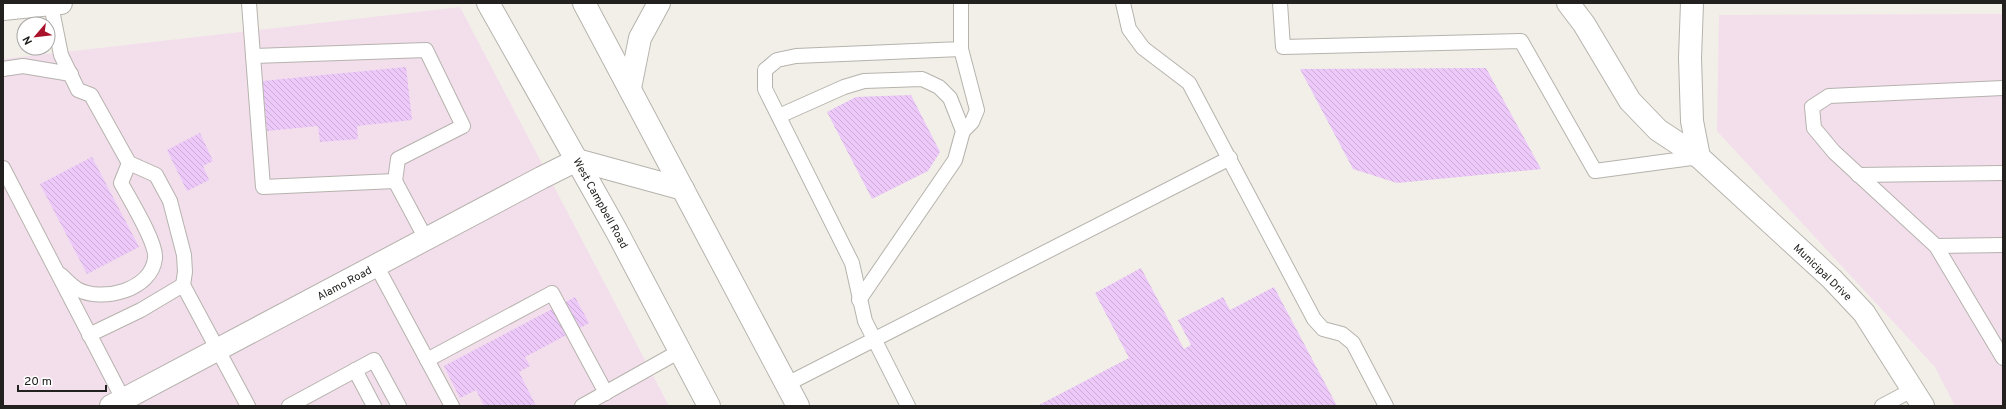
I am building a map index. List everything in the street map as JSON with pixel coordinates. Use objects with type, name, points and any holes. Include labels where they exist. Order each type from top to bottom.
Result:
[{"type":"street","name":"West Campbell Road","points":[[488,3],[577,160],[709,406]]},
{"type":"street","points":[[584,3],[798,406]]},
{"type":"street","points":[[630,88],[640,38],[659,3]]},
{"type":"street","name":"Municipal Drive","points":[[1568,3],[1584,24],[1630,101],[1658,130],[1699,157],[1832,279],[1864,313],[1918,398]]},
{"type":"street","points":[[1692,3],[1690,58],[1692,121],[1699,157]]},
{"type":"street","points":[[3,9],[56,4]]},
{"type":"street","points":[[577,160],[684,189]]},
{"type":"street","name":"Alamo Road","points":[[117,403],[577,160]]},
{"type":"lane","points":[[249,3],[264,187],[394,181]]},
{"type":"lane","points":[[860,300],[955,160],[963,131],[972,122],[977,110],[961,49],[961,3]]},
{"type":"lane","points":[[1123,3],[1129,29],[1143,48],[1189,83],[1314,319],[1323,329],[1342,334],[1353,343],[1386,406]]},
{"type":"lane","points":[[1280,3],[1283,47],[1521,41],[1595,171],[1699,157]]},
{"type":"lane","points":[[56,4],[61,55],[78,90],[92,94],[129,163],[156,175],[170,201],[184,254],[185,272],[183,285],[248,406]]},
{"type":"lane","points":[[908,406],[865,321],[852,264],[765,89],[765,70],[777,60],[796,56],[961,49]]},
{"type":"lane","points":[[253,56],[426,50],[463,126],[398,159],[394,181],[426,239]]},
{"type":"lane","points":[[3,69],[23,66],[70,74]]},
{"type":"lane","points":[[779,116],[844,87],[864,81],[922,79],[939,87],[950,98],[963,131]]},
{"type":"lane","points":[[2003,88],[1829,96],[1812,107],[1814,128],[1834,152],[1858,176],[1936,246],[2003,358]]},
{"type":"lane","points":[[787,384],[1230,158]]},
{"type":"lane","points":[[56,271],[78,290],[96,295],[116,293],[135,287],[150,273],[155,257],[150,237],[121,183],[129,163]]},
{"type":"lane","points":[[3,168],[89,335],[117,403]]},
{"type":"lane","points":[[1858,176],[2003,173]]},
{"type":"lane","points":[[1936,246],[2003,245]]},
{"type":"lane","points":[[376,265],[452,406]]},
{"type":"lane","points":[[89,335],[141,310],[183,285]]},
{"type":"lane","points":[[427,360],[552,293],[606,393]]},
{"type":"lane","points":[[582,406],[680,351]]},
{"type":"lane","points":[[289,406],[374,360],[399,406]]},
{"type":"lane","points":[[355,370],[374,406]]},
{"type":"lane","points":[[1882,406],[1918,398]]},
{"type":"shaded area","points":[[460,7],[669,406],[3,406],[3,59],[29,56],[56,56],[56,53]]},
{"type":"shaded area","points":[[2003,14],[2003,406],[1955,406],[1935,367],[1717,131],[1719,15]]},
{"type":"building","points":[[406,67],[412,120],[357,126],[358,139],[320,142],[318,126],[267,131],[262,81]]},
{"type":"building","points":[[1486,68],[1541,169],[1397,183],[1353,169],[1300,69]]},
{"type":"building","points":[[911,95],[940,152],[928,171],[872,199],[827,112],[856,97]]},
{"type":"building","points":[[200,133],[213,161],[203,166],[209,180],[187,191],[167,150]]},
{"type":"building","points":[[92,157],[139,247],[87,274],[40,184]]},
{"type":"building","points":[[1141,268],[1184,349],[1191,345],[1178,320],[1223,297],[1230,310],[1274,287],[1337,406],[1037,406],[1129,358],[1095,293]]},
{"type":"building","points":[[575,297],[589,323],[525,357],[530,366],[519,372],[536,406],[484,406],[476,390],[460,398],[444,366]]}]
